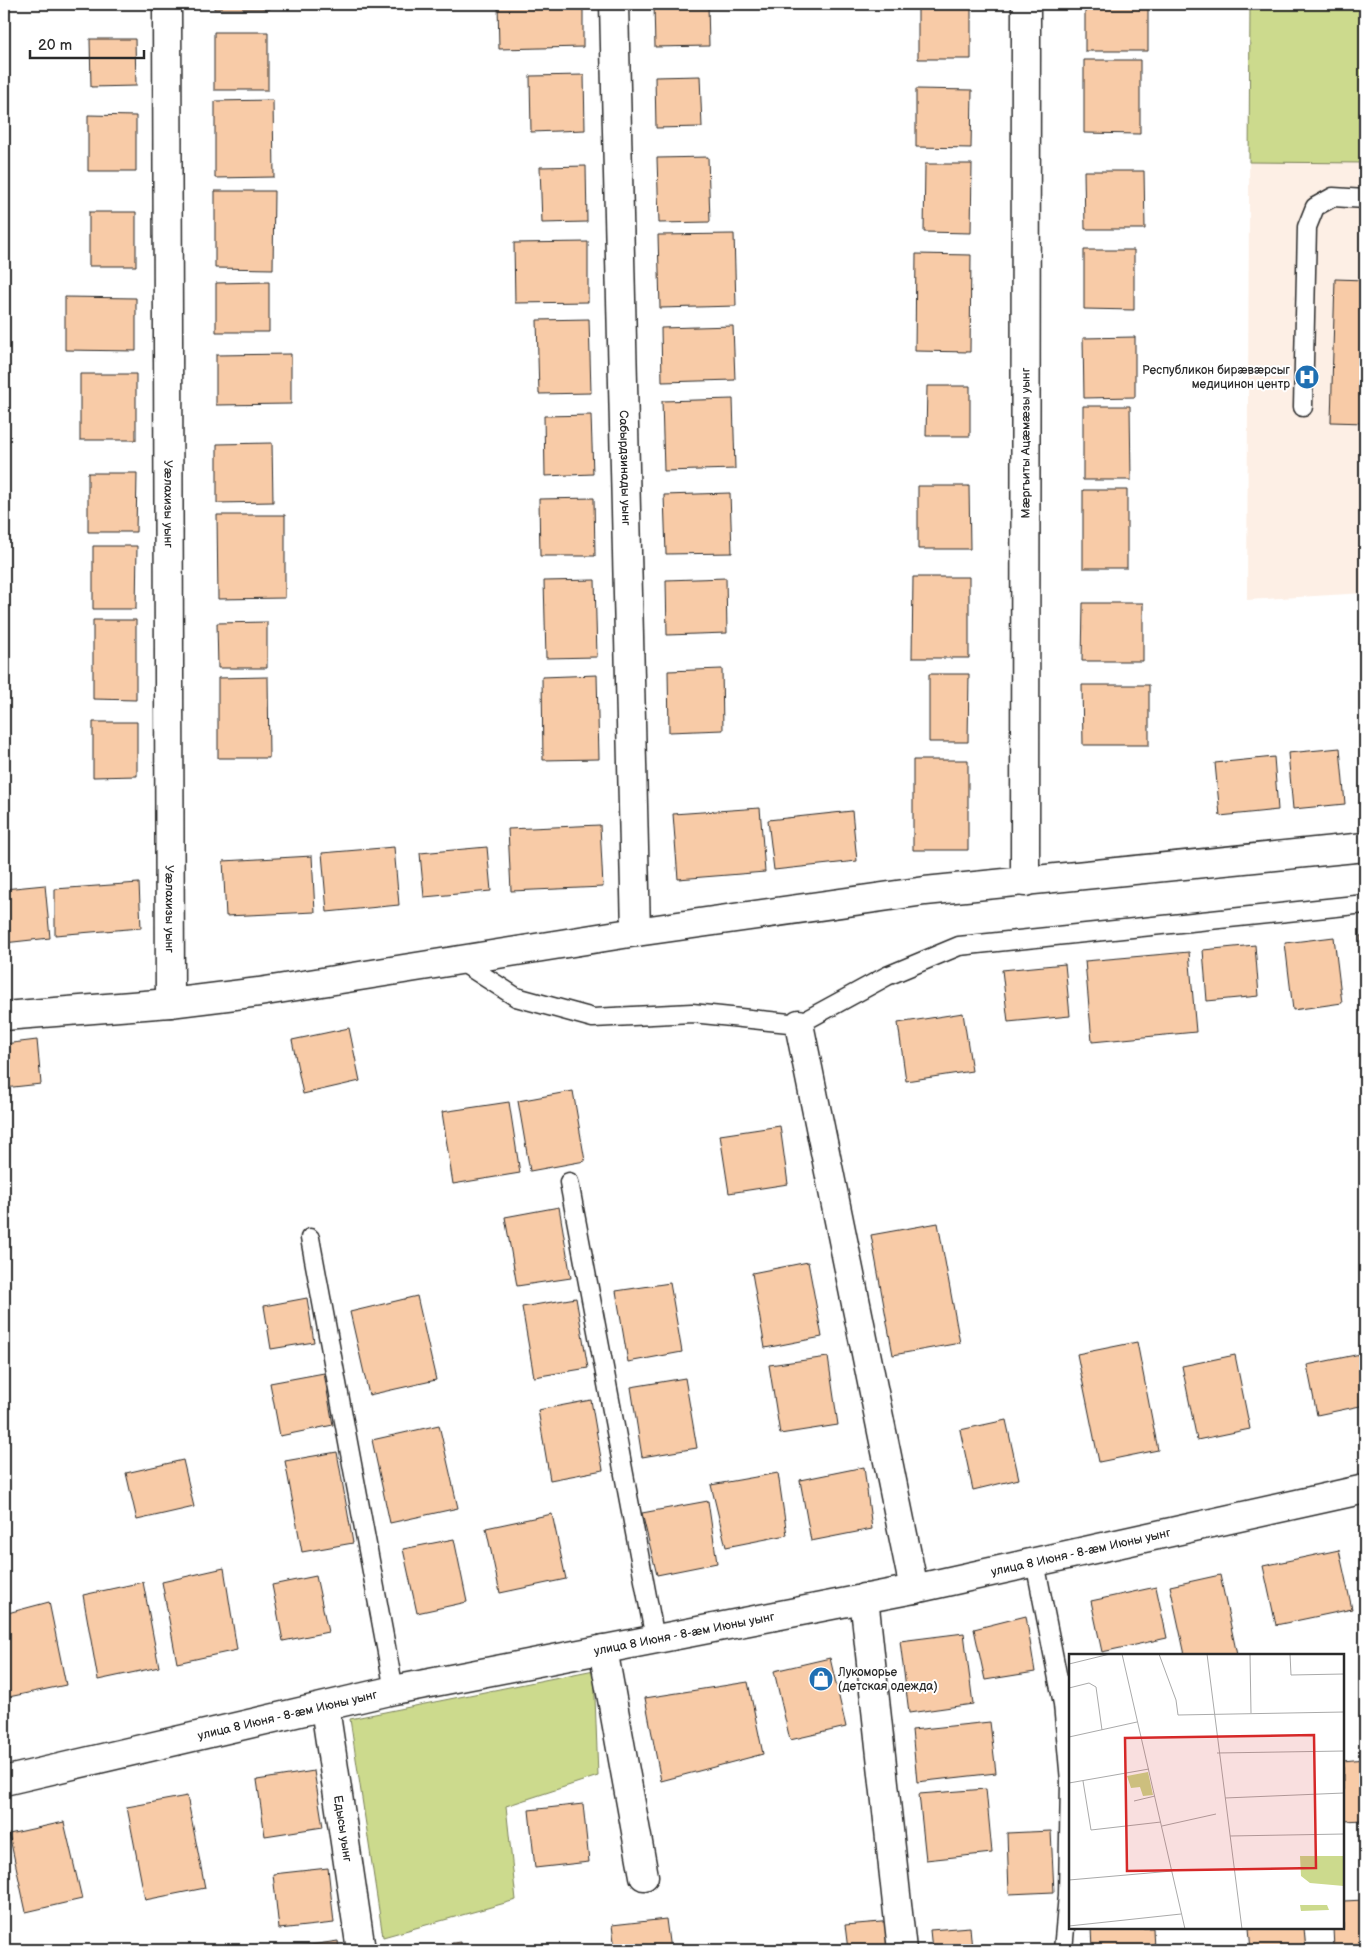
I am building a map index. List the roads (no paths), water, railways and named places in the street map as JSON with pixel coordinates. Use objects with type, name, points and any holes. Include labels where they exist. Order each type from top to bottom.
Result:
[{"type":"main road","name":"Уӕлахизы уынг","points":[[167,4],[170,1003]]},
{"type":"main road","name":"Сабырдзинады уынг","points":[[614,4],[636,932]]},
{"type":"main road","name":"Мӕргъиты Ацӕмӕзы уынг","points":[[1025,882],[1026,4]]},
{"type":"main road","points":[[4,1016],[170,1003],[268,991],[636,932],[925,891],[1365,847]]},
{"type":"main road","points":[[799,1024],[914,1589]]},
{"type":"main road","name":"улица 8 Июня - 8-ӕм Июны уынг","points":[[4,1781],[325,1708],[394,1690],[914,1589],[1365,1489]]},
{"type":"main road","points":[[864,1598],[902,1950]]},
{"type":"main road","points":[[604,1649],[644,1876]]},
{"type":"main road","name":"Едысы уынг","points":[[325,1708],[361,1950]]},
{"type":"lane","points":[[1303,406],[1307,226],[1315,207],[1333,197],[1365,199]]},
{"type":"lane","points":[[460,961],[516,996],[593,1018],[692,1013],[799,1024],[887,976],[959,946],[1365,904]]},
{"type":"lane","points":[[569,1182],[655,1639]]},
{"type":"lane","points":[[310,1238],[394,1690]]},
{"type":"lane","points":[[1036,1562],[1063,1704],[1069,1770]]},
{"type":"lane","points":[[1063,1950],[1068,1895],[1069,1838]]},
{"type":"place","name":"Республикон бирæвæрсыг медицинон центр","points":[[1307,377]]},
{"type":"place","name":"Лукоморье (детская одежда)","points":[[821,1679]]}]
